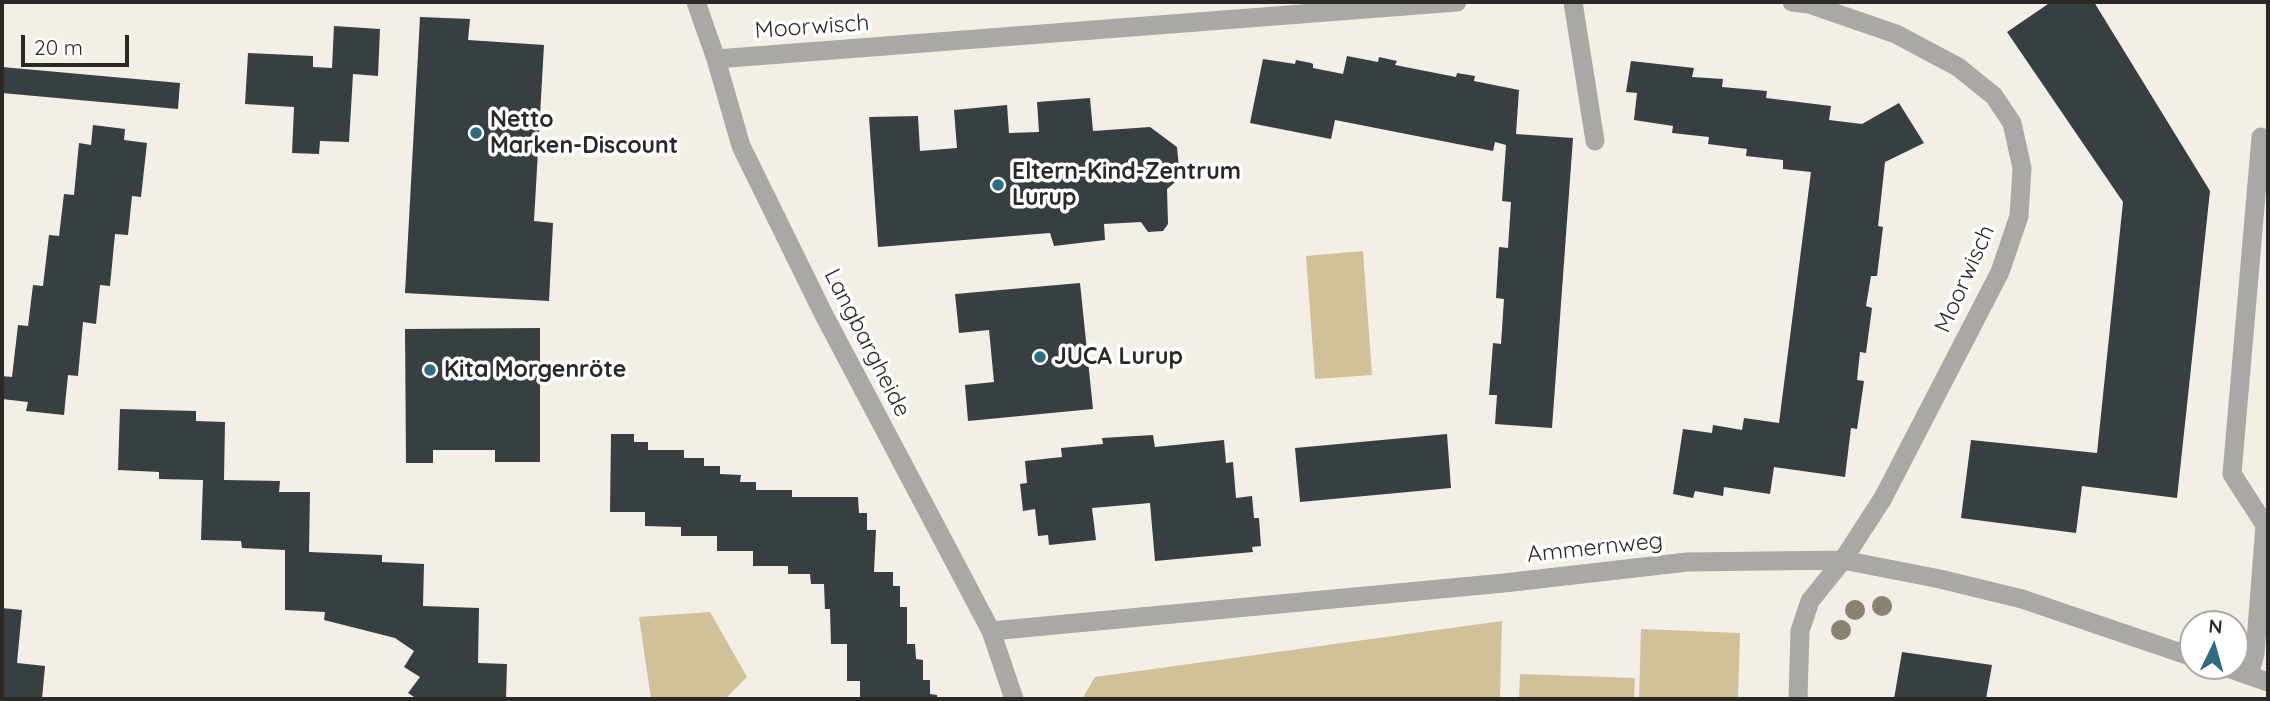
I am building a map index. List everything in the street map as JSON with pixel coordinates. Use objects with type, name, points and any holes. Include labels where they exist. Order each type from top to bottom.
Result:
[{"type":"street","name":"Langbargheide","points":[[696,2],[741,146],[823,313],[990,631],[1014,699]]},
{"type":"street","name":"Moorwisch","points":[[716,59],[1457,2]]},
{"type":"street","points":[[1573,2],[1595,141]]},
{"type":"street","name":"Moorwisch","points":[[1792,2],[1809,4],[1896,34],[1958,67],[1994,96],[2012,123],[2022,168],[2019,216],[2000,272],[1883,498],[1843,560],[1810,601],[1800,631],[1798,699]]},
{"type":"street","points":[[2261,137],[2232,474],[2265,526],[2255,654],[2249,675],[2268,682]]},
{"type":"street","name":"Ammernweg","points":[[990,631],[1494,584],[1687,562],[1843,560],[2022,599],[2179,652]]},
{"type":"shaded area","points":[[1363,251],[1372,375],[1315,379],[1306,256]]},
{"type":"shaded area","points":[[710,612],[747,677],[725,699],[651,699],[639,617]]},
{"type":"shaded area","points":[[1502,621],[1500,699],[1082,699],[1095,677]]},
{"type":"shaded area","points":[[1641,629],[1740,633],[1738,699],[1639,699]]},
{"type":"shaded area","points":[[1520,674],[1635,678],[1634,699],[1519,699]]},
{"type":"building","points":[[2051,2],[2094,2],[2210,191],[2177,498],[2082,486],[2076,533],[1961,518],[1971,440],[2097,453],[2123,202],[2007,32]]},
{"type":"building","name":"Netto Marken-Discount","points":[[420,17],[470,19],[468,40],[544,45],[534,221],[553,223],[549,301],[405,293]]},
{"type":"building","points":[[334,26],[380,29],[378,76],[353,74],[349,142],[320,141],[319,154],[292,153],[294,107],[245,104],[248,53],[313,56],[313,67],[332,68]]},
{"type":"building","points":[[1347,56],[1378,62],[1379,57],[1397,61],[1395,65],[1456,77],[1457,73],[1475,76],[1474,81],[1519,90],[1516,134],[1573,138],[1552,428],[1495,424],[1497,395],[1489,395],[1493,343],[1501,344],[1504,299],[1496,298],[1499,247],[1508,248],[1511,202],[1502,201],[1506,145],[1495,142],[1493,151],[1335,120],[1331,139],[1250,123],[1263,59],[1295,64],[1296,60],[1311,63],[1313,68],[1343,74]]},
{"type":"building","points":[[1631,61],[1694,68],[1692,77],[1723,79],[1722,87],[1767,91],[1766,98],[1831,106],[1829,120],[1862,124],[1899,103],[1924,143],[1885,162],[1878,226],[1883,227],[1877,276],[1871,276],[1866,306],[1872,308],[1866,353],[1860,352],[1857,380],[1864,381],[1857,429],[1851,428],[1845,477],[1774,467],[1770,494],[1724,487],[1723,496],[1695,491],[1693,498],[1673,494],[1683,429],[1712,433],[1713,425],[1742,430],[1744,418],[1779,423],[1811,172],[1783,169],[1783,160],[1746,156],[1747,149],[1708,144],[1709,137],[1672,133],[1673,126],[1634,120],[1637,93],[1626,92]]},
{"type":"building","points":[[2,67],[180,83],[178,109],[2,93]]},
{"type":"building","points":[[1090,98],[1093,131],[1150,127],[1177,147],[1180,178],[1167,189],[1168,224],[1163,231],[1148,232],[1141,222],[1104,224],[1105,240],[1054,246],[1050,233],[878,247],[869,117],[918,116],[920,151],[957,148],[954,110],[1007,105],[1009,133],[1039,132],[1037,102]]},
{"type":"building","points":[[93,125],[125,129],[124,140],[147,143],[141,197],[132,196],[128,235],[115,234],[110,286],[100,285],[96,324],[83,322],[78,376],[68,375],[64,415],[26,411],[28,402],[2,399],[2,376],[12,377],[18,325],[28,326],[33,285],[43,286],[49,235],[59,236],[64,194],[74,195],[79,143],[91,145]]},
{"type":"building","name":"JUCA Lurup","points":[[1080,283],[1093,409],[968,421],[965,385],[994,382],[989,330],[959,333],[955,294]]},
{"type":"building","points":[[540,328],[540,462],[495,462],[495,450],[433,450],[433,463],[406,463],[405,329]]},
{"type":"building","points":[[120,409],[196,411],[196,421],[225,422],[224,480],[280,481],[279,492],[310,492],[309,552],[382,555],[382,562],[424,564],[423,606],[479,608],[478,663],[507,664],[506,699],[417,699],[408,693],[420,677],[404,667],[414,651],[395,638],[324,620],[325,612],[285,610],[285,550],[242,548],[241,541],[201,540],[203,480],[159,479],[159,472],[118,470]]},
{"type":"building","points":[[611,434],[634,434],[634,442],[648,442],[648,450],[684,450],[684,458],[704,458],[704,466],[720,466],[720,474],[741,475],[740,482],[756,482],[756,490],[792,490],[792,497],[858,497],[859,513],[867,513],[867,530],[876,530],[874,572],[893,572],[893,586],[900,586],[900,607],[907,607],[907,644],[915,644],[916,659],[923,660],[923,680],[930,680],[930,694],[937,695],[937,699],[860,699],[860,681],[847,681],[847,644],[831,644],[830,609],[825,609],[824,584],[811,584],[810,574],[788,574],[788,566],[753,566],[753,551],[717,551],[717,536],[681,536],[681,527],[645,526],[645,512],[610,512]]},
{"type":"building","points":[[1447,434],[1451,488],[1300,502],[1295,448]]},
{"type":"building","points":[[1153,435],[1155,447],[1224,440],[1226,463],[1233,462],[1236,498],[1252,496],[1254,518],[1259,518],[1261,546],[1252,547],[1253,552],[1155,561],[1150,503],[1092,508],[1096,540],[1049,545],[1048,535],[1038,536],[1035,509],[1023,511],[1020,484],[1027,483],[1025,461],[1062,457],[1061,448],[1103,444],[1102,438]]},
{"type":"building","points":[[2,608],[22,610],[17,663],[45,666],[42,699],[2,699]]},
{"type":"building","points":[[1902,652],[1992,665],[1986,699],[1894,699]]},
{"type":"place","name":"Netto Marken-Discount","points":[[476,133]]},
{"type":"place","name":"Eltern-Kind-Zentrum Lurup","points":[[998,185]]},
{"type":"place","name":"JUCA Lurup","points":[[1040,357]]},
{"type":"place","name":"Kita Morgenröte","points":[[430,370]]}]
